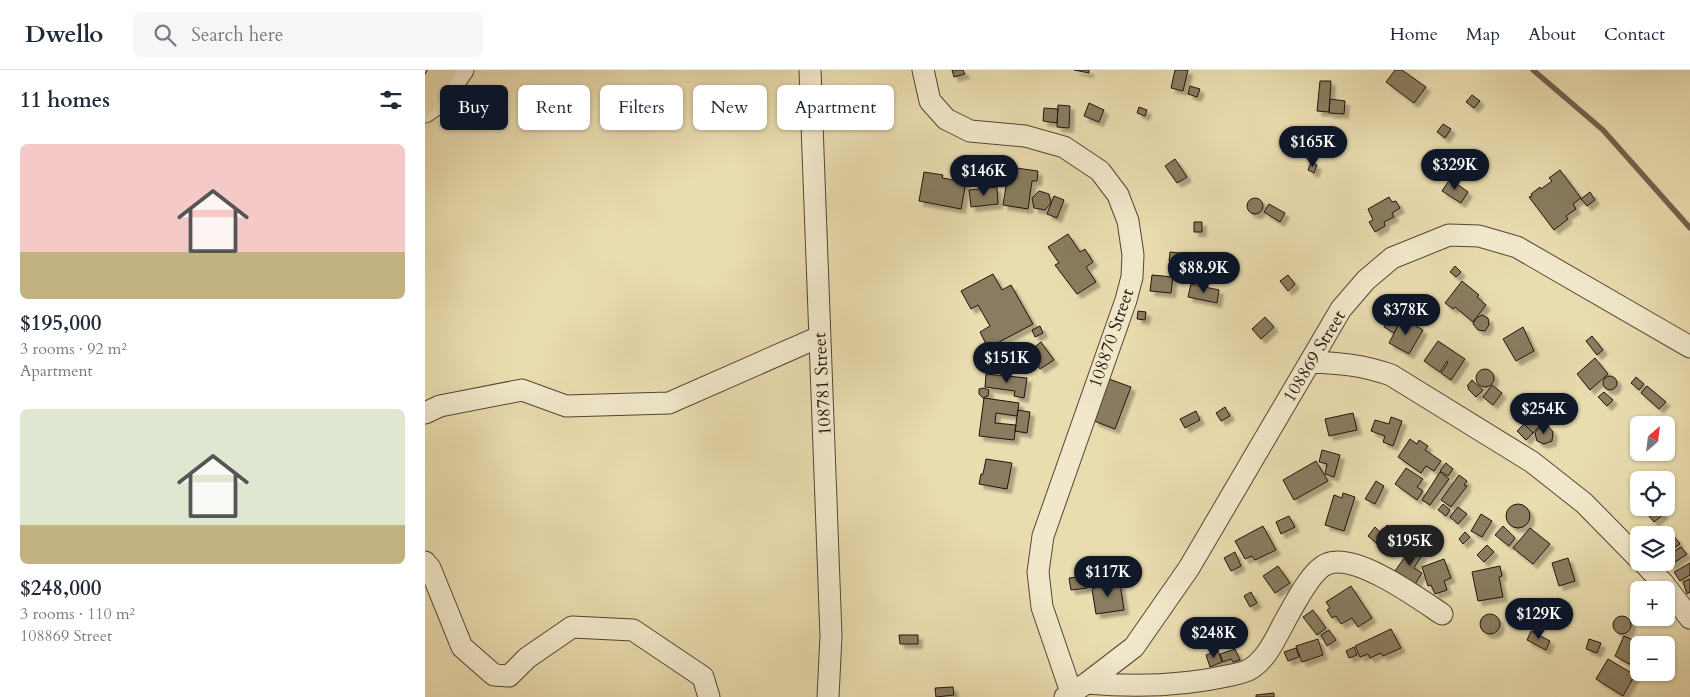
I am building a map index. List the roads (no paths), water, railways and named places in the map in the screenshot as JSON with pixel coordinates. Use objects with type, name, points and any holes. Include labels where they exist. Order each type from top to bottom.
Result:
[{"type":"main road","points":[[425,101],[443,70]]},
{"type":"street","points":[[425,112],[441,101],[463,70]]},
{"type":"street","name":"108781 Street","points":[[810,70],[831,636],[828,697]]},
{"type":"street","name":"108870 Street","points":[[923,70],[930,102],[946,119],[969,131],[1025,136],[1063,147],[1100,171],[1118,195],[1128,221],[1133,255],[1127,300],[1043,536],[1038,572],[1042,607],[1074,691]]},
{"type":"street","name":"108869 Street","points":[[1074,691],[1134,647],[1189,568],[1341,309],[1367,280],[1392,258],[1449,235],[1479,236],[1517,247],[1690,347]]},
{"type":"street","points":[[425,413],[440,406],[522,390],[566,406],[669,402],[819,337]]},
{"type":"street","points":[[1310,362],[1366,366],[1391,375],[1532,462],[1584,503],[1630,550]]},
{"type":"street","points":[[425,562],[430,568],[462,648],[494,674],[509,676],[527,658],[572,627],[633,630],[703,677],[709,697]]},
{"type":"street","points":[[1074,691],[1212,679],[1245,672],[1259,662],[1270,649],[1299,596],[1317,571],[1326,564],[1336,562],[1353,564],[1389,580],[1442,614]]},
{"type":"street","points":[[1652,571],[1690,618]]},
{"type":"waterway","points":[[1533,70],[1603,130],[1690,228]]}]
